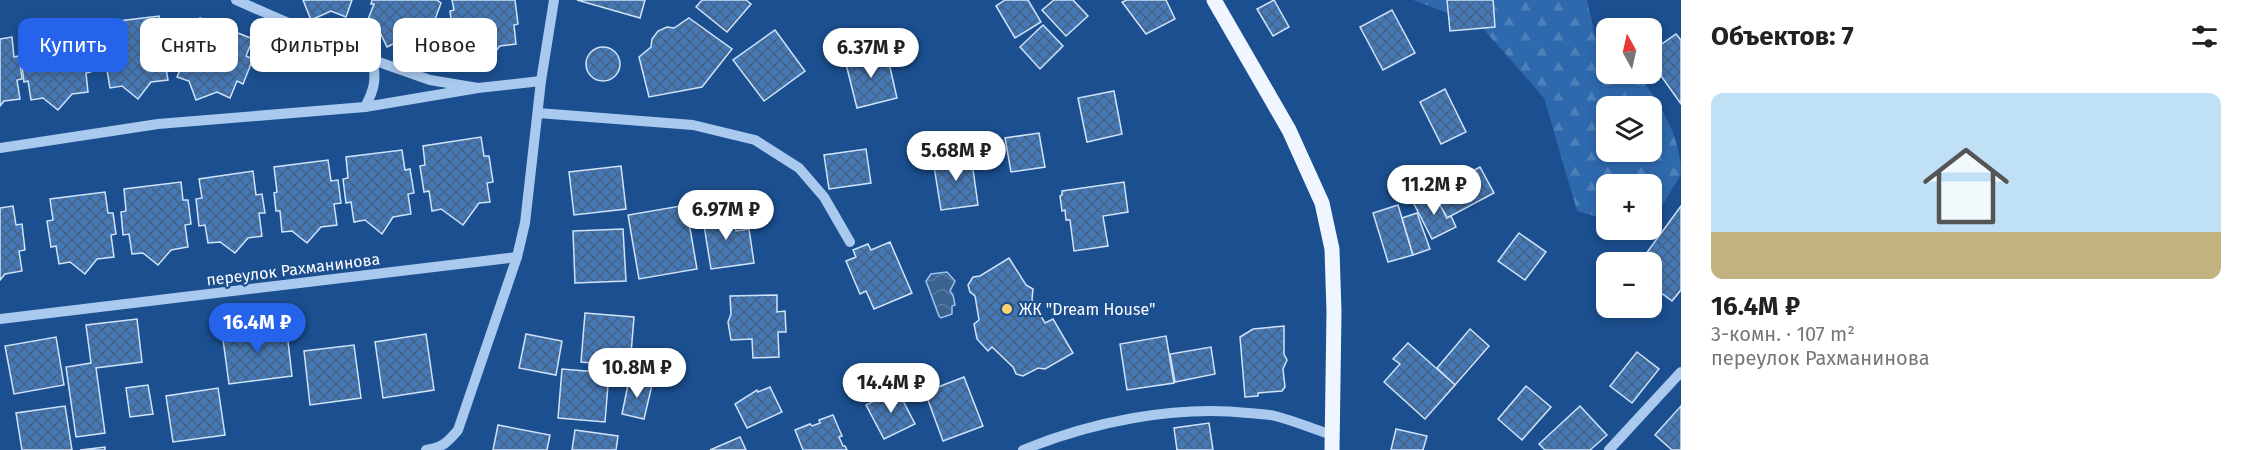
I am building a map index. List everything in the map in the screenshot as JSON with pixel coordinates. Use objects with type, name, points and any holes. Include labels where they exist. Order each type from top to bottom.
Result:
[{"type":"main road","points":[[1214,0],[1289,130],[1322,203],[1332,249],[1334,312],[1332,443]]},
{"type":"street","points":[[236,0],[277,18]]},
{"type":"street","points":[[426,450],[438,449],[458,430],[517,257],[525,223],[541,81],[554,0]]},
{"type":"street","points":[[381,63],[430,81],[478,88]]},
{"type":"street","points":[[365,107],[374,90],[375,72]]},
{"type":"street","points":[[0,148],[158,124],[365,107],[478,88],[541,81]]},
{"type":"street","points":[[538,113],[693,125],[755,140],[799,168],[824,197],[850,242]]},
{"type":"street","name":"переулок Рахманинова","points":[[0,319],[517,257]]},
{"type":"street","points":[[1609,450],[1681,372]]},
{"type":"street","points":[[1023,450],[1047,440],[1106,424],[1174,412],[1216,411],[1274,415],[1332,443]]},
{"type":"green space","points":[[1413,0],[1587,0],[1596,40],[1596,84],[1645,84],[1653,96],[1596,96],[1596,162],[1662,162],[1662,110],[1677,146],[1681,173],[1666,200],[1662,204],[1662,174],[1596,174],[1596,216],[1577,211],[1544,98],[1480,25]]},
{"type":"water","points":[[947,272],[955,281],[950,291],[955,305],[952,306],[952,314],[941,318],[926,281],[931,274]]},
{"type":"building","points":[[303,0],[352,0],[346,17],[331,11],[310,18]]},
{"type":"building","points":[[372,0],[437,0],[441,3],[436,18],[393,18],[393,44],[387,47],[381,34],[381,18],[369,18],[374,4],[371,4]]},
{"type":"building","points":[[452,0],[515,0],[518,24],[514,25],[516,44],[500,46],[497,50],[497,18],[451,18],[450,11],[454,10]]},
{"type":"building","points":[[577,0],[645,0],[640,18]]},
{"type":"building","points":[[702,0],[746,0],[751,4],[727,32],[696,7]]},
{"type":"building","points":[[1005,0],[1028,0],[1041,22],[1015,38],[996,6]]},
{"type":"building","points":[[1054,0],[1073,0],[1088,16],[1066,36],[1042,10]]},
{"type":"building","points":[[1166,0],[1175,19],[1146,34],[1122,2]]},
{"type":"building","points":[[1274,0],[1289,27],[1273,36],[1257,9]]},
{"type":"building","points":[[1447,0],[1493,0],[1495,27],[1450,31]]},
{"type":"building","points":[[1392,10],[1415,53],[1383,70],[1360,27]]},
{"type":"building","points":[[140,18],[140,72],[167,72],[168,80],[151,82],[138,99],[122,86],[110,88],[107,72],[128,72],[128,20]]},
{"type":"building","points":[[689,18],[732,49],[702,87],[649,97],[639,57],[651,47],[652,39],[658,31],[667,27],[674,28]]},
{"type":"building","points":[[1043,25],[1063,46],[1040,69],[1020,47]]},
{"type":"building","points":[[775,30],[805,71],[764,101],[733,60]]},
{"type":"building","points":[[238,33],[250,38],[250,46],[246,56],[250,58],[250,66],[243,84],[237,81],[230,98],[217,92],[196,100],[189,81],[177,77],[179,72],[238,72]]},
{"type":"building","points":[[1676,34],[1681,40],[1681,104],[1662,77],[1662,44]]},
{"type":"building","points":[[12,37],[14,57],[18,56],[18,72],[21,72],[22,79],[17,80],[20,99],[4,101],[0,106],[0,39]]},
{"type":"building","points":[[603,47],[615,52],[620,64],[615,76],[603,81],[591,76],[586,64],[591,52]]},
{"type":"building","points":[[886,50],[897,98],[857,108],[845,60]]},
{"type":"building","points":[[23,72],[91,72],[86,73],[88,92],[72,94],[58,110],[43,98],[31,100],[28,81],[24,82]]},
{"type":"building","points":[[1445,89],[1466,132],[1441,144],[1420,102]]},
{"type":"building","points":[[1114,91],[1122,134],[1087,142],[1078,98]]},
{"type":"building","points":[[1039,133],[1045,167],[1011,172],[1005,138]]},
{"type":"building","points":[[481,137],[484,156],[489,156],[493,182],[487,183],[490,202],[479,203],[463,225],[441,209],[432,211],[429,191],[424,192],[420,166],[425,165],[423,146]]},
{"type":"building","points":[[866,149],[871,183],[829,189],[824,155]]},
{"type":"building","points":[[402,150],[405,170],[410,169],[414,193],[408,194],[411,214],[393,217],[382,234],[365,220],[354,222],[351,202],[346,203],[343,179],[348,178],[346,157]]},
{"type":"building","points":[[971,155],[978,205],[941,210],[933,160]]},
{"type":"building","points":[[328,160],[331,181],[338,180],[341,203],[334,204],[337,225],[321,227],[307,243],[292,231],[282,232],[280,211],[276,211],[274,193],[277,192],[274,167]]},
{"type":"building","points":[[621,166],[626,209],[574,215],[569,172]]},
{"type":"building","points":[[1480,167],[1494,193],[1447,218],[1433,192]]},
{"type":"building","points":[[253,171],[256,195],[262,194],[265,213],[259,213],[262,236],[248,238],[235,253],[220,242],[208,243],[205,225],[199,226],[196,199],[202,198],[199,179]]},
{"type":"building","points":[[181,182],[183,200],[188,200],[191,224],[185,225],[188,247],[171,250],[158,265],[143,253],[132,254],[129,234],[123,235],[121,212],[126,211],[124,189]]},
{"type":"building","points":[[1124,182],[1128,212],[1103,216],[1108,246],[1074,251],[1070,220],[1066,220],[1065,210],[1062,211],[1060,196],[1062,191]]},
{"type":"building","points":[[105,192],[108,213],[113,213],[116,234],[111,235],[114,257],[97,259],[85,274],[70,262],[59,264],[56,246],[51,247],[47,221],[53,220],[50,199]]},
{"type":"building","points":[[1433,192],[1447,218],[1451,216],[1456,227],[1432,239],[1413,202]]},
{"type":"building","points":[[686,205],[697,269],[639,279],[628,215]]},
{"type":"building","points":[[1398,205],[1413,255],[1388,262],[1373,213]]},
{"type":"building","points":[[13,206],[16,225],[22,224],[25,250],[19,251],[22,271],[5,274],[0,280],[0,208]]},
{"type":"building","points":[[1681,206],[1681,290],[1672,301],[1662,294],[1662,252],[1647,252],[1656,240],[1662,240],[1662,232]]},
{"type":"building","points":[[732,209],[736,231],[749,229],[754,263],[711,269],[702,213]]},
{"type":"building","points":[[1417,213],[1430,249],[1413,255],[1402,218]]},
{"type":"building","points":[[623,229],[626,281],[575,283],[573,231]]},
{"type":"building","points":[[1519,233],[1546,252],[1525,280],[1498,261]]},
{"type":"building","points":[[890,242],[912,293],[874,309],[866,291],[860,294],[846,261],[856,257],[853,250],[868,244],[871,250]]},
{"type":"building","name":"ЖК \"Dream House\"","points":[[1009,258],[1026,285],[1033,289],[1032,300],[1045,323],[1053,319],[1073,353],[1045,369],[1038,368],[1023,376],[1016,374],[1013,367],[992,347],[988,351],[977,339],[974,324],[979,320],[975,296],[970,292],[968,285],[973,277],[980,276]]},
{"type":"building","points":[[777,295],[777,312],[785,311],[786,332],[778,332],[779,357],[753,358],[752,339],[731,340],[728,322],[731,314],[730,296]]},
{"type":"building","points":[[585,313],[634,317],[630,366],[581,362]]},
{"type":"building","points":[[137,319],[142,362],[96,368],[105,433],[76,437],[66,367],[91,363],[86,325]]},
{"type":"building","points":[[286,324],[292,376],[229,384],[222,332]]},
{"type":"building","points":[[1284,326],[1284,354],[1287,360],[1283,369],[1285,387],[1282,391],[1258,393],[1258,396],[1245,397],[1240,337],[1253,329]]},
{"type":"building","points":[[1470,329],[1489,346],[1455,385],[1437,368]]},
{"type":"building","points":[[426,334],[434,390],[383,398],[375,342]]},
{"type":"building","points":[[526,334],[562,341],[556,375],[519,368]]},
{"type":"building","points":[[1166,336],[1174,383],[1127,390],[1120,344]]},
{"type":"building","points":[[56,337],[64,385],[14,394],[5,346]]},
{"type":"building","points":[[1408,343],[1455,385],[1425,419],[1384,382],[1400,364],[1393,359]]},
{"type":"building","points":[[354,345],[361,398],[310,405],[304,351]]},
{"type":"building","points":[[1211,347],[1215,374],[1175,382],[1170,354]]},
{"type":"building","points":[[1637,352],[1659,369],[1632,403],[1610,386]]},
{"type":"building","points":[[562,369],[609,373],[605,422],[558,418]]},
{"type":"building","points":[[964,377],[983,426],[943,441],[925,392]]},
{"type":"building","points":[[629,380],[652,385],[644,419],[622,414]]},
{"type":"building","points":[[148,385],[153,414],[130,417],[126,388]]},
{"type":"building","points":[[1526,386],[1551,407],[1522,440],[1498,419]]},
{"type":"building","points":[[770,387],[782,412],[747,428],[735,404],[757,390],[758,392]]},
{"type":"building","points":[[218,388],[225,435],[173,442],[166,396]]},
{"type":"building","points":[[897,389],[915,424],[884,439],[866,405]]},
{"type":"building","points":[[65,406],[72,450],[22,450],[16,413]]},
{"type":"building","points":[[1580,406],[1607,435],[1590,450],[1545,450],[1539,444]]},
{"type":"building","points":[[1681,406],[1681,450],[1672,450],[1655,435]]},
{"type":"building","points":[[833,415],[842,436],[839,437],[847,450],[803,450],[795,430],[820,423],[819,420]]},
{"type":"building","points":[[1209,423],[1213,450],[1177,450],[1174,428]]},
{"type":"building","points":[[498,425],[550,435],[547,450],[493,450]]},
{"type":"building","points":[[1396,429],[1427,436],[1423,450],[1391,450]]},
{"type":"building","points":[[575,430],[618,436],[616,450],[572,450]]},
{"type":"building","points":[[740,437],[746,450],[710,450]]},
{"type":"building","points":[[105,447],[105,450],[80,450]]},
{"type":"place","name":"ЖК \"Dream House\"","points":[[1007,309]]}]
